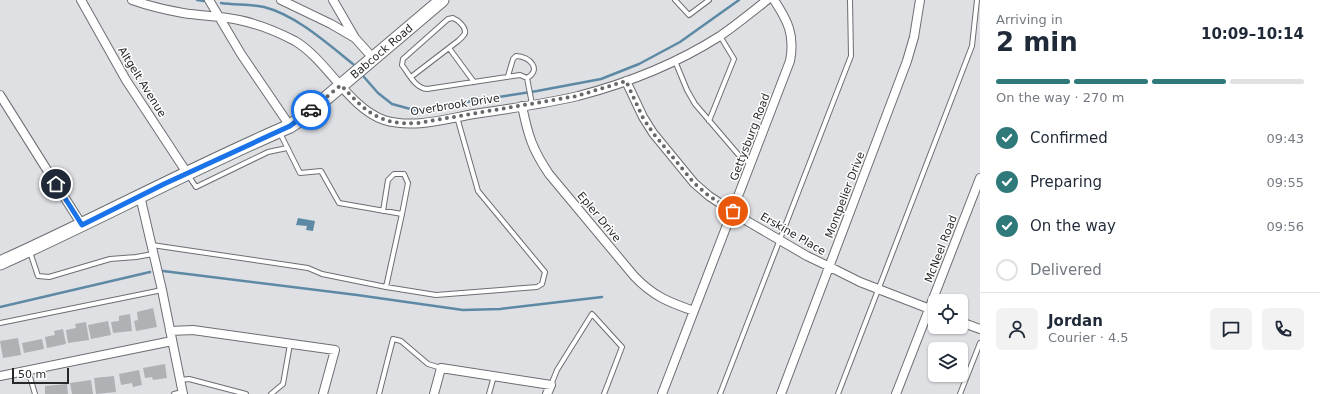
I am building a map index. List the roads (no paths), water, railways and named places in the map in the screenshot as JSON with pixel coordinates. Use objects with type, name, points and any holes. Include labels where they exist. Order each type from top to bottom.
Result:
[{"type":"main road","name":"Babcock Road","points":[[0,263],[284,128],[305,116],[442,0]]},
{"type":"street","name":"Altgelt Avenue","points":[[81,0],[126,80],[187,173]]},
{"type":"street","name":"Overbrook Drive","points":[[132,0],[157,8],[253,23],[276,32],[296,42],[314,56],[361,107],[372,115],[385,120],[409,124],[522,106],[531,100],[577,96],[626,81],[675,61],[720,36],[767,0]]},
{"type":"street","points":[[209,0],[284,128]]},
{"type":"street","points":[[281,0],[331,24],[355,38]]},
{"type":"street","points":[[333,0],[355,38],[373,58]]},
{"type":"street","name":"Gettysburg Road","points":[[662,394],[790,61],[792,38],[789,26],[774,0]]},
{"type":"street","name":"Montpelier Drive","points":[[781,394],[907,61],[914,37],[920,0]]},
{"type":"street","name":"Erskine Place","points":[[626,81],[643,118],[650,128],[694,183],[709,196],[780,240],[830,267],[878,289],[928,308]]},
{"type":"street","points":[[0,95],[82,225]]},
{"type":"street","name":"Epler Drive","points":[[522,106],[528,135],[541,162],[549,174],[634,276],[643,286],[657,296],[668,302],[694,311]]},
{"type":"street","name":"McNeel Road","points":[[938,294],[980,178]]},
{"type":"street","points":[[140,196],[162,290],[183,393]]},
{"type":"street","name":"McNeel Road","points":[[896,394],[928,319]]},
{"type":"street","points":[[968,325],[980,329]]},
{"type":"street","points":[[170,331],[194,330],[335,350],[324,394]]},
{"type":"street","points":[[0,376],[172,341]]},
{"type":"street","points":[[434,394],[441,368],[551,385],[547,394]]},
{"type":"lane","points":[[675,0],[689,15],[709,0]]},
{"type":"lane","points":[[720,394],[851,56],[850,0]]},
{"type":"lane","points":[[838,394],[972,46],[977,0]]},
{"type":"lane","points":[[411,78],[464,35],[464,28],[453,18],[448,20],[403,59],[402,65],[411,78],[418,86],[427,89],[520,75],[528,80]]},
{"type":"lane","points":[[709,121],[734,59],[720,36]]},
{"type":"lane","points":[[449,48],[474,82]]},
{"type":"lane","points":[[508,76],[513,59],[516,56],[521,56],[531,61],[533,71],[528,80],[531,100]]},
{"type":"lane","points":[[675,61],[687,90],[695,104],[743,160],[752,163]]},
{"type":"lane","points":[[152,245],[308,268],[322,274],[436,295],[537,287],[542,284],[545,272],[478,191],[457,117]]},
{"type":"lane","points":[[284,128],[287,148],[300,173],[321,171],[339,203],[402,214]]},
{"type":"lane","points":[[187,173],[196,187],[268,152],[287,148]]},
{"type":"lane","points":[[383,211],[388,180],[394,174],[404,174],[408,183],[386,287]]},
{"type":"lane","points":[[29,250],[38,276],[49,277],[110,259],[136,258],[153,254]]},
{"type":"lane","points":[[0,323],[162,290]]},
{"type":"lane","points":[[551,385],[557,370],[592,314],[622,347],[604,394]]},
{"type":"lane","points":[[379,394],[393,339],[400,341],[428,364],[441,368]]},
{"type":"lane","points":[[271,394],[284,384],[290,343]]},
{"type":"lane","points":[[960,394],[980,343]]},
{"type":"lane","points":[[28,370],[35,394]]},
{"type":"lane","points":[[489,394],[494,376]]},
{"type":"lane","points":[[180,380],[189,379],[246,394]]},
{"type":"lane","points":[[174,394],[183,393]]},
{"type":"water","points":[[298,218],[315,221],[313,231],[306,230],[307,226],[296,225]]},
{"type":"waterway","points":[[197,0],[204,1]]},
{"type":"waterway","points":[[364,77],[378,93],[392,104],[414,110],[537,91],[601,79],[639,64],[680,42],[739,0]]},
{"type":"waterway","points":[[221,3],[259,6],[288,16],[322,39],[353,64]]},
{"type":"waterway","points":[[163,271],[357,295],[463,310],[500,309],[602,297]]},
{"type":"waterway","points":[[0,307],[150,272]]}]
